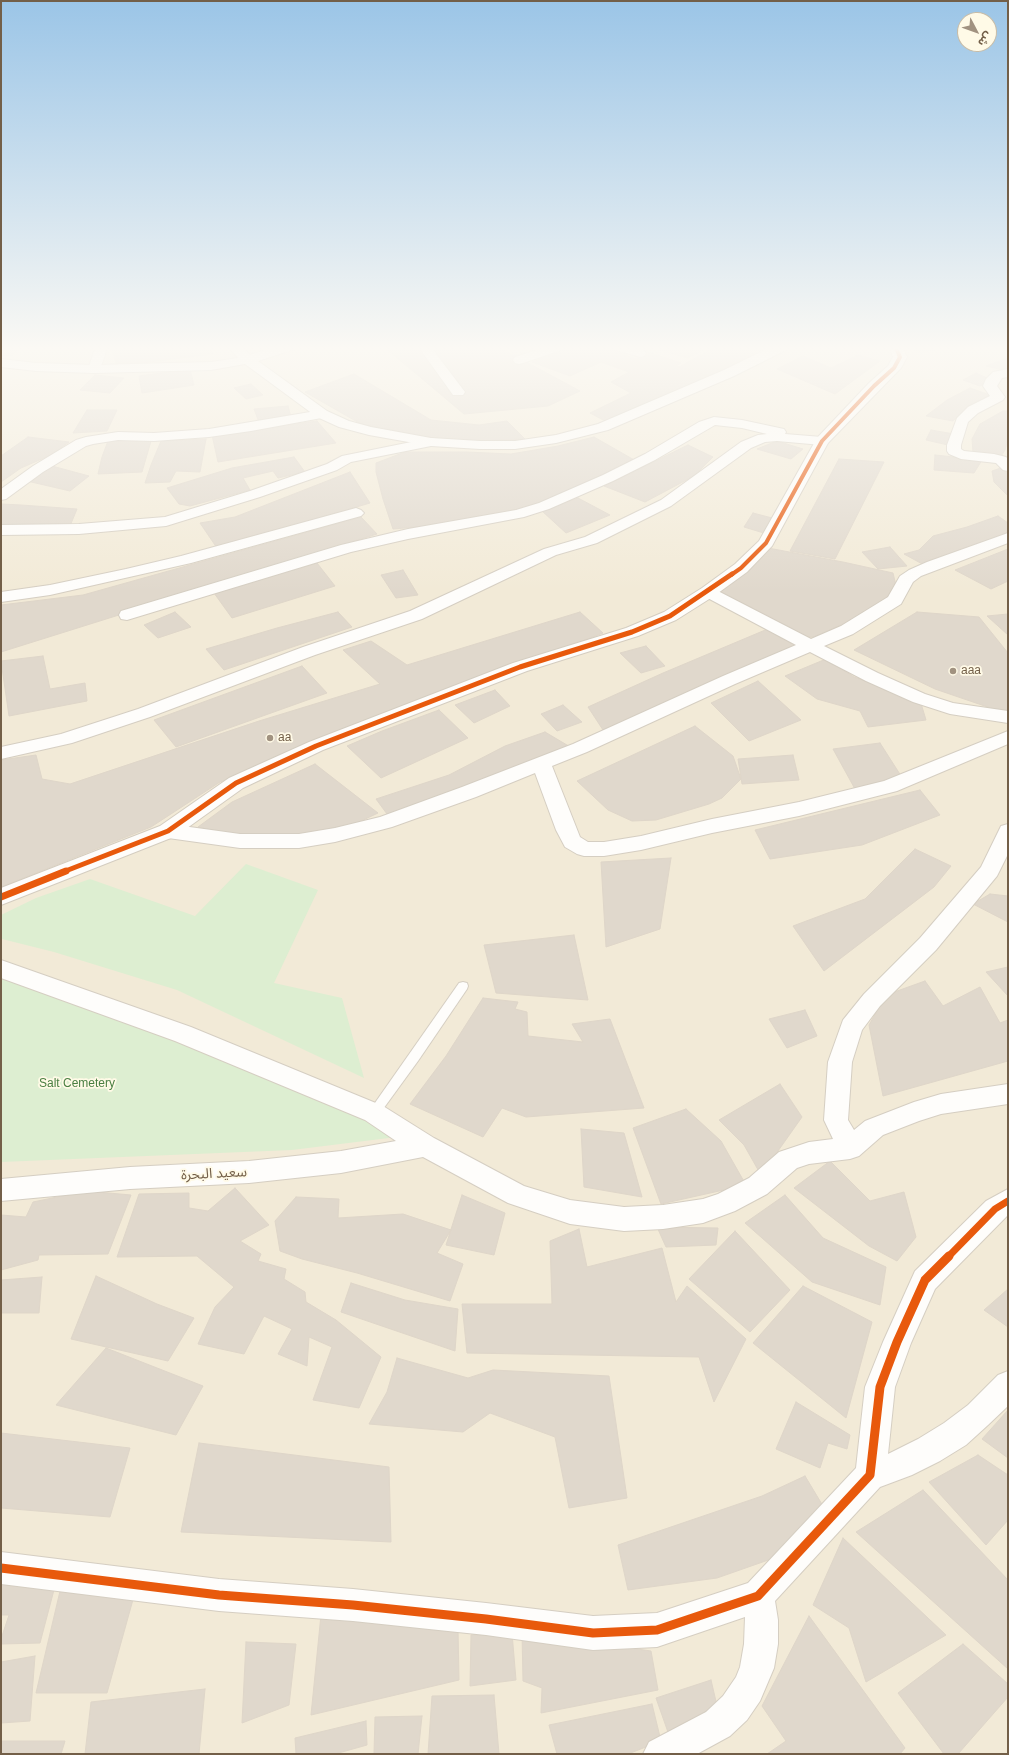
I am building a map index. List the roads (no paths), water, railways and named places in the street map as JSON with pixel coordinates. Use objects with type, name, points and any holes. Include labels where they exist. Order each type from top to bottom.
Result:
[{"type":"street","points":[[1,496],[38,469],[81,443],[91,440],[118,436],[154,437],[209,433],[245,428]]},
{"type":"street","points":[[358,428],[431,442],[480,445],[515,445],[556,439],[600,428]]},
{"type":"street","points":[[127,616],[347,548],[408,534],[500,518],[544,506],[608,478],[650,457],[699,428]]},
{"type":"street","points":[[757,428],[797,438]]},
{"type":"street","points":[[1,897],[168,831],[236,783],[316,746],[520,667],[632,632],[670,616],[708,592],[740,568],[766,543],[822,441],[835,428]]},
{"type":"street","points":[[960,428],[954,445],[954,451],[961,455],[994,458],[1000,460],[1008,467]]},
{"type":"street","points":[[1,752],[65,739],[144,713],[308,650],[416,615],[550,552],[591,540],[666,503],[746,445],[763,438],[797,438],[822,441]]},
{"type":"street","points":[[1,530],[79,529],[166,521],[256,494],[332,467],[347,459],[431,442]]},
{"type":"street","points":[[1,597],[50,590],[156,567],[356,513]]},
{"type":"street","points":[[168,831],[240,841],[299,840],[335,835],[386,822],[580,748],[810,645],[847,630],[895,600],[906,579],[915,573],[953,557],[1008,538]]},
{"type":"street","points":[[708,592],[872,677],[919,698],[950,708],[1008,717]]},
{"type":"street","points":[[541,763],[566,830],[572,842],[584,849],[604,849],[641,843],[712,826],[799,809],[890,786],[1008,737]]},
{"type":"street","points":[[850,1148],[836,1120],[840,1062],[851,1027],[872,1000],[999,871],[1008,831]]},
{"type":"street","points":[[1,969],[183,1034],[374,1113],[426,1146],[517,1195],[570,1212],[624,1219],[663,1217],[703,1211],[726,1203],[758,1186],[788,1160],[809,1153],[850,1148],[874,1128],[914,1112],[941,1104],[1003,1097]]},
{"type":"street","name":"سعيد البحرة","points":[[1,1190],[130,1178],[250,1172],[341,1162],[426,1146]]},
{"type":"street","points":[[870,1475],[880,1387],[897,1342],[925,1280],[995,1209],[1008,1201]]},
{"type":"street","points":[[1,1568],[219,1595],[415,1612],[593,1633],[657,1630],[758,1596],[870,1475],[929,1450],[955,1434],[978,1415],[1008,1385]]},
{"type":"street","points":[[661,1754],[718,1724],[735,1708],[748,1689],[757,1668],[761,1644],[762,1620],[758,1596]]},
{"type":"lane","points":[[374,1113],[463,986]]},
{"type":"place","name":"aaa","points":[[953,671]]},
{"type":"place","name":"aa","points":[[270,738]]},
{"type":"park label","name":"Salt Cemetery","points":[[77,1084]]}]
